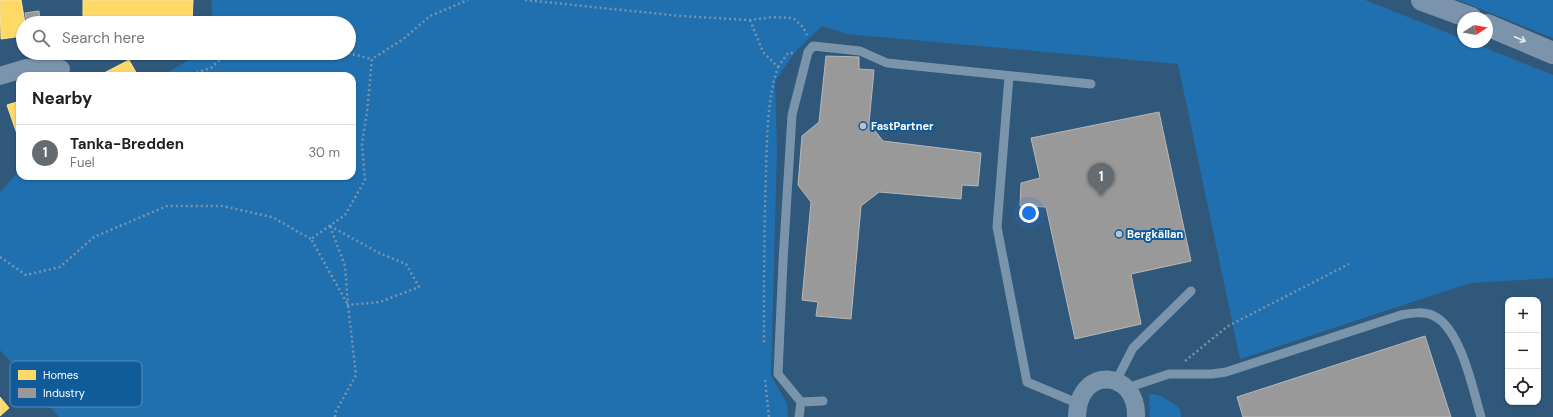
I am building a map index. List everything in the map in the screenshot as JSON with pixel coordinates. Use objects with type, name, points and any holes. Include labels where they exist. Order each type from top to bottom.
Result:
[{"type":"highway","points":[[1422,0],[1457,13]]},
{"type":"highway","points":[[1493,28],[1553,53]]},
{"type":"street","points":[[0,76],[26,68],[61,69]]},
{"type":"street","points":[[1077,410],[1080,395],[1087,387],[1094,382],[1104,380],[1121,384],[1134,402],[1136,417]]},
{"type":"lane","points":[[799,417],[801,402],[778,374],[792,115],[808,52],[813,46],[860,51],[887,63],[1091,84]]},
{"type":"lane","points":[[1009,76],[997,227],[1027,382],[1077,410]]},
{"type":"lane","points":[[1121,384],[1133,348],[1192,291]]},
{"type":"lane","points":[[1121,384],[1169,374],[1212,374],[1226,372],[1401,315],[1417,312],[1434,316],[1447,326],[1454,336],[1481,417]]},
{"type":"lane","points":[[801,402],[823,401]]},
{"type":"path","points":[[356,55],[372,59],[402,40],[430,16],[468,0]]},
{"type":"path","points":[[525,0],[680,16],[750,20],[773,17],[793,18],[803,27],[813,46]]},
{"type":"path","points":[[750,20],[763,52],[778,67],[773,83],[767,152],[764,233],[764,348]]},
{"type":"path","points":[[312,239],[345,215],[365,180],[362,144],[367,112],[372,59]]},
{"type":"path","points":[[199,72],[211,68],[220,60]]},
{"type":"path","points":[[0,257],[26,275],[60,267],[94,237],[167,206],[222,206],[272,217],[312,239],[348,305]]},
{"type":"path","points":[[330,226],[345,266],[356,375],[335,413],[335,417]]},
{"type":"path","points":[[330,226],[381,254],[406,264],[419,287],[380,302],[348,305]]},
{"type":"path","points":[[1169,374],[1228,326],[1349,264]]},
{"type":"path","points":[[765,372],[769,417]]},
{"type":"shaded area","points":[[211,0],[1365,0],[1457,37],[1457,48],[1485,48],[1553,75],[1553,278],[1470,283],[1240,359],[1178,64],[847,34],[822,26],[797,50],[775,81],[777,151],[771,375],[787,404],[788,417],[59,417],[50,407],[142,407],[142,361],[10,361],[0,350],[0,192],[16,174],[16,180],[356,180],[356,72],[169,72],[188,60],[356,60],[356,16],[212,16]]},
{"type":"shaded area","points":[[1458,0],[1553,0],[1553,38],[1493,14],[1493,12],[1488,12]]},
{"type":"shaded area","points":[[1149,394],[1162,397],[1180,409],[1181,417],[1150,417]]},
{"type":"building: Homes","points":[[0,0],[21,0],[24,16],[16,16],[16,37],[1,39]]},
{"type":"building: Homes","points":[[83,0],[193,0],[192,16],[83,16]]},
{"type":"building: Homes","points":[[129,60],[136,72],[106,72]]},
{"type":"building: Homes","points":[[16,102],[16,131],[7,105]]},
{"type":"building: Homes","points":[[0,397],[9,408],[0,416]]},
{"type":"building: Industry","points":[[39,11],[39,16],[26,16],[25,13]]},
{"type":"building: Industry","points":[[826,56],[859,57],[859,69],[874,70],[869,123],[883,141],[981,153],[978,186],[962,185],[961,199],[879,192],[861,206],[851,319],[816,316],[818,302],[802,300],[811,202],[798,185],[802,136],[819,122]]},
{"type":"building: Industry","name":"Bergkällan","points":[[1159,112],[1191,261],[1131,274],[1141,324],[1075,339],[1046,207],[1020,206],[1021,183],[1040,178],[1031,138]]},
{"type":"building: Industry","points":[[1425,336],[1451,417],[1243,417],[1237,397]]},
{"type":"place","name":"FastPartner","points":[[863,126]]},
{"type":"place","name":"Tanka-Bredden","points":[[1101,196]]},
{"type":"place","name":"Bergkällan","points":[[1119,234]]}]
